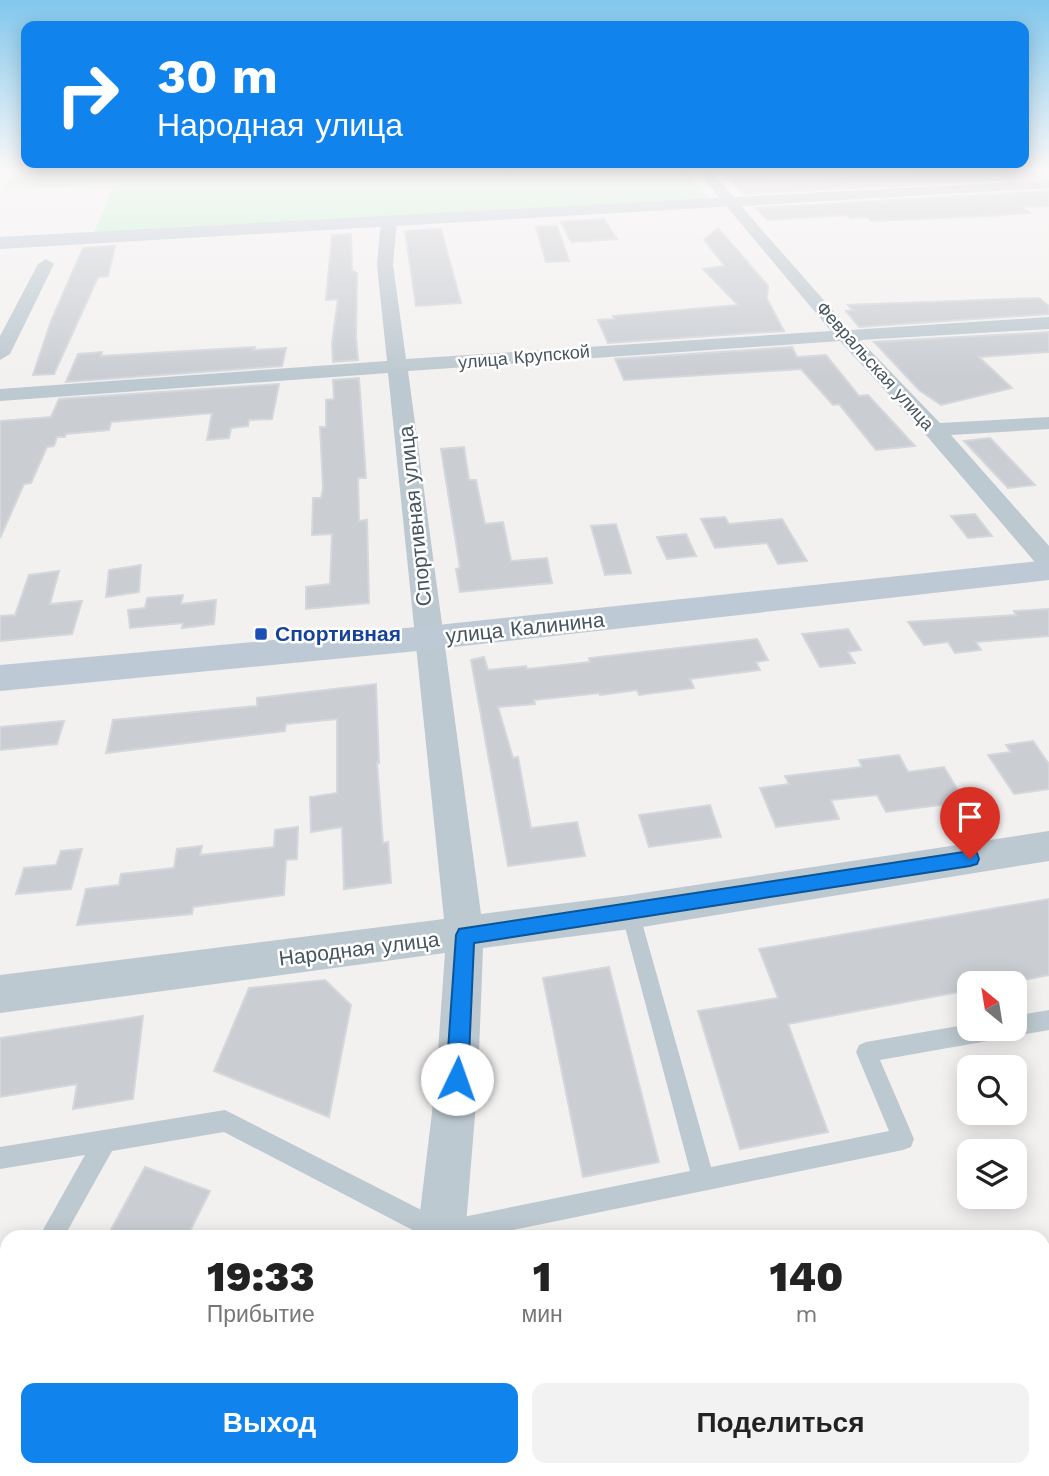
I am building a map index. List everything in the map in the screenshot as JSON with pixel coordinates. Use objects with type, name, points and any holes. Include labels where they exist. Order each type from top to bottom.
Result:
[{"type":"street","points":[[0,243],[73,239]]},
{"type":"street","name":"Спортивная улица","points":[[387,239],[385,265],[465,935],[457,1079],[442,1230]]},
{"type":"street","name":"Февральская улица","points":[[762,239],[846,337],[934,430],[1049,562]]},
{"type":"street","points":[[0,354],[46,264]]},
{"type":"street","name":"улица Крупской","points":[[0,395],[658,347],[1049,323]]},
{"type":"street","points":[[934,430],[1049,423]]},
{"type":"street","name":"улица Калинина","points":[[0,678],[428,638],[1049,570]]},
{"type":"street","name":"Народная улица","points":[[0,994],[630,912],[1049,846]]},
{"type":"lane","points":[[630,912],[704,1181]]},
{"type":"lane","points":[[1027,1024],[1049,1020]]},
{"type":"lane","points":[[465,1230],[903,1139],[866,1052],[957,1036]]},
{"type":"lane","points":[[0,1158],[225,1121],[432,1230]]},
{"type":"lane","points":[[55,1230],[104,1141]]},
{"type":"building","points":[[332,239],[351,239],[352,271],[357,273],[358,360],[333,362],[332,343],[338,299],[326,300]]},
{"type":"building","points":[[406,239],[444,239],[461,303],[416,306]]},
{"type":"building","points":[[539,239],[561,239],[569,261],[546,262]]},
{"type":"building","points":[[569,239],[617,239],[571,242]]},
{"type":"building","points":[[727,239],[768,286],[767,299],[784,331],[608,343],[598,320],[615,319],[613,316],[738,305],[703,269],[725,266],[704,240]]},
{"type":"building","points":[[115,246],[108,276],[98,277],[54,374],[33,375],[51,321],[83,248]]},
{"type":"building","points":[[1039,298],[1049,306],[1049,314],[859,327],[846,311],[853,310],[848,305]]},
{"type":"building","points":[[1049,332],[1049,352],[979,357],[1012,388],[941,405],[919,390],[874,342]]},
{"type":"building","points":[[255,347],[254,350],[286,348],[282,366],[66,382],[78,354],[102,352],[101,356]]},
{"type":"building","points":[[792,347],[797,357],[826,355],[859,396],[868,395],[915,446],[876,450],[839,404],[833,405],[801,369],[624,380],[615,359]]},
{"type":"building","points":[[359,378],[366,478],[358,478],[359,521],[367,520],[369,603],[306,609],[306,587],[330,584],[332,534],[312,535],[313,498],[321,498],[323,488],[320,427],[326,427],[326,400],[334,399],[333,380]]},
{"type":"building","points":[[279,384],[272,419],[249,420],[248,426],[231,428],[229,438],[207,440],[212,413],[111,422],[109,430],[57,437],[54,446],[47,447],[31,483],[24,484],[0,538],[0,421],[51,417],[59,399]]},
{"type":"building","points":[[990,438],[1035,485],[1008,488],[964,441]]},
{"type":"building","points":[[464,447],[469,480],[476,480],[485,524],[503,522],[511,561],[547,558],[552,583],[460,592],[456,569],[460,568],[441,449]]},
{"type":"building","points":[[975,514],[992,536],[968,538],[951,516]]},
{"type":"building","points":[[725,517],[729,524],[782,519],[807,561],[778,564],[767,543],[715,548],[701,519]]},
{"type":"building","points":[[616,524],[631,573],[605,575],[591,526]]},
{"type":"building","points":[[686,534],[696,556],[667,559],[657,537]]},
{"type":"building","points":[[141,565],[139,592],[106,597],[109,570]]},
{"type":"building","points":[[59,571],[50,604],[82,601],[72,634],[0,641],[0,616],[15,615],[29,575]]},
{"type":"building","points":[[183,595],[181,604],[216,600],[214,624],[182,628],[183,623],[130,628],[128,610],[145,608],[147,598]]},
{"type":"building","points":[[1049,609],[1049,636],[976,642],[981,650],[955,653],[948,642],[924,645],[908,622],[1016,615],[1014,611]]},
{"type":"building","points":[[848,629],[861,650],[848,652],[855,663],[820,667],[802,634]]},
{"type":"building","points":[[757,639],[768,660],[756,662],[760,670],[690,679],[694,688],[639,695],[637,690],[600,693],[498,707],[513,758],[518,757],[531,828],[577,822],[585,856],[508,866],[471,660],[484,657],[488,670],[526,666],[527,669],[590,662],[589,658]]},
{"type":"building","points":[[376,684],[377,763],[383,843],[388,842],[391,883],[344,889],[342,827],[311,832],[310,797],[337,793],[337,719],[286,724],[285,731],[106,753],[113,720],[257,706],[257,698]]},
{"type":"building","points":[[64,721],[57,744],[0,750],[0,727]]},
{"type":"building","points":[[1033,741],[1049,764],[1049,789],[1014,794],[988,755],[1011,752],[1006,745]]},
{"type":"building","points":[[899,755],[908,772],[944,767],[965,802],[886,812],[877,795],[831,800],[839,819],[776,827],[760,788],[789,784],[785,776],[862,767],[859,760]]},
{"type":"building","points":[[710,805],[721,837],[649,847],[639,815]]},
{"type":"building","points":[[298,827],[297,859],[286,860],[284,895],[193,907],[192,914],[77,925],[86,889],[119,885],[121,874],[174,868],[177,849],[202,846],[200,855],[274,847],[275,830]]},
{"type":"building","points":[[82,849],[71,889],[16,894],[24,868],[56,865],[61,851]]},
{"type":"building","points":[[1049,899],[1049,975],[1027,980],[1027,971],[957,971],[957,992],[788,1024],[828,1132],[740,1149],[698,1011],[778,998],[759,949]]},
{"type":"building","points":[[609,967],[659,1162],[583,1177],[543,978]]},
{"type":"building","points":[[325,980],[351,1005],[329,1117],[214,1071],[249,988]]},
{"type":"building","points":[[143,1016],[133,1099],[73,1109],[77,1084],[0,1097],[0,1038]]},
{"type":"building","points":[[145,1167],[210,1191],[190,1230],[111,1230]]},
{"type":"place","name":"Спортивная","points":[[261,634]]},
{"type":"route","points":[[457,1079],[465,935],[970,859]]}]
